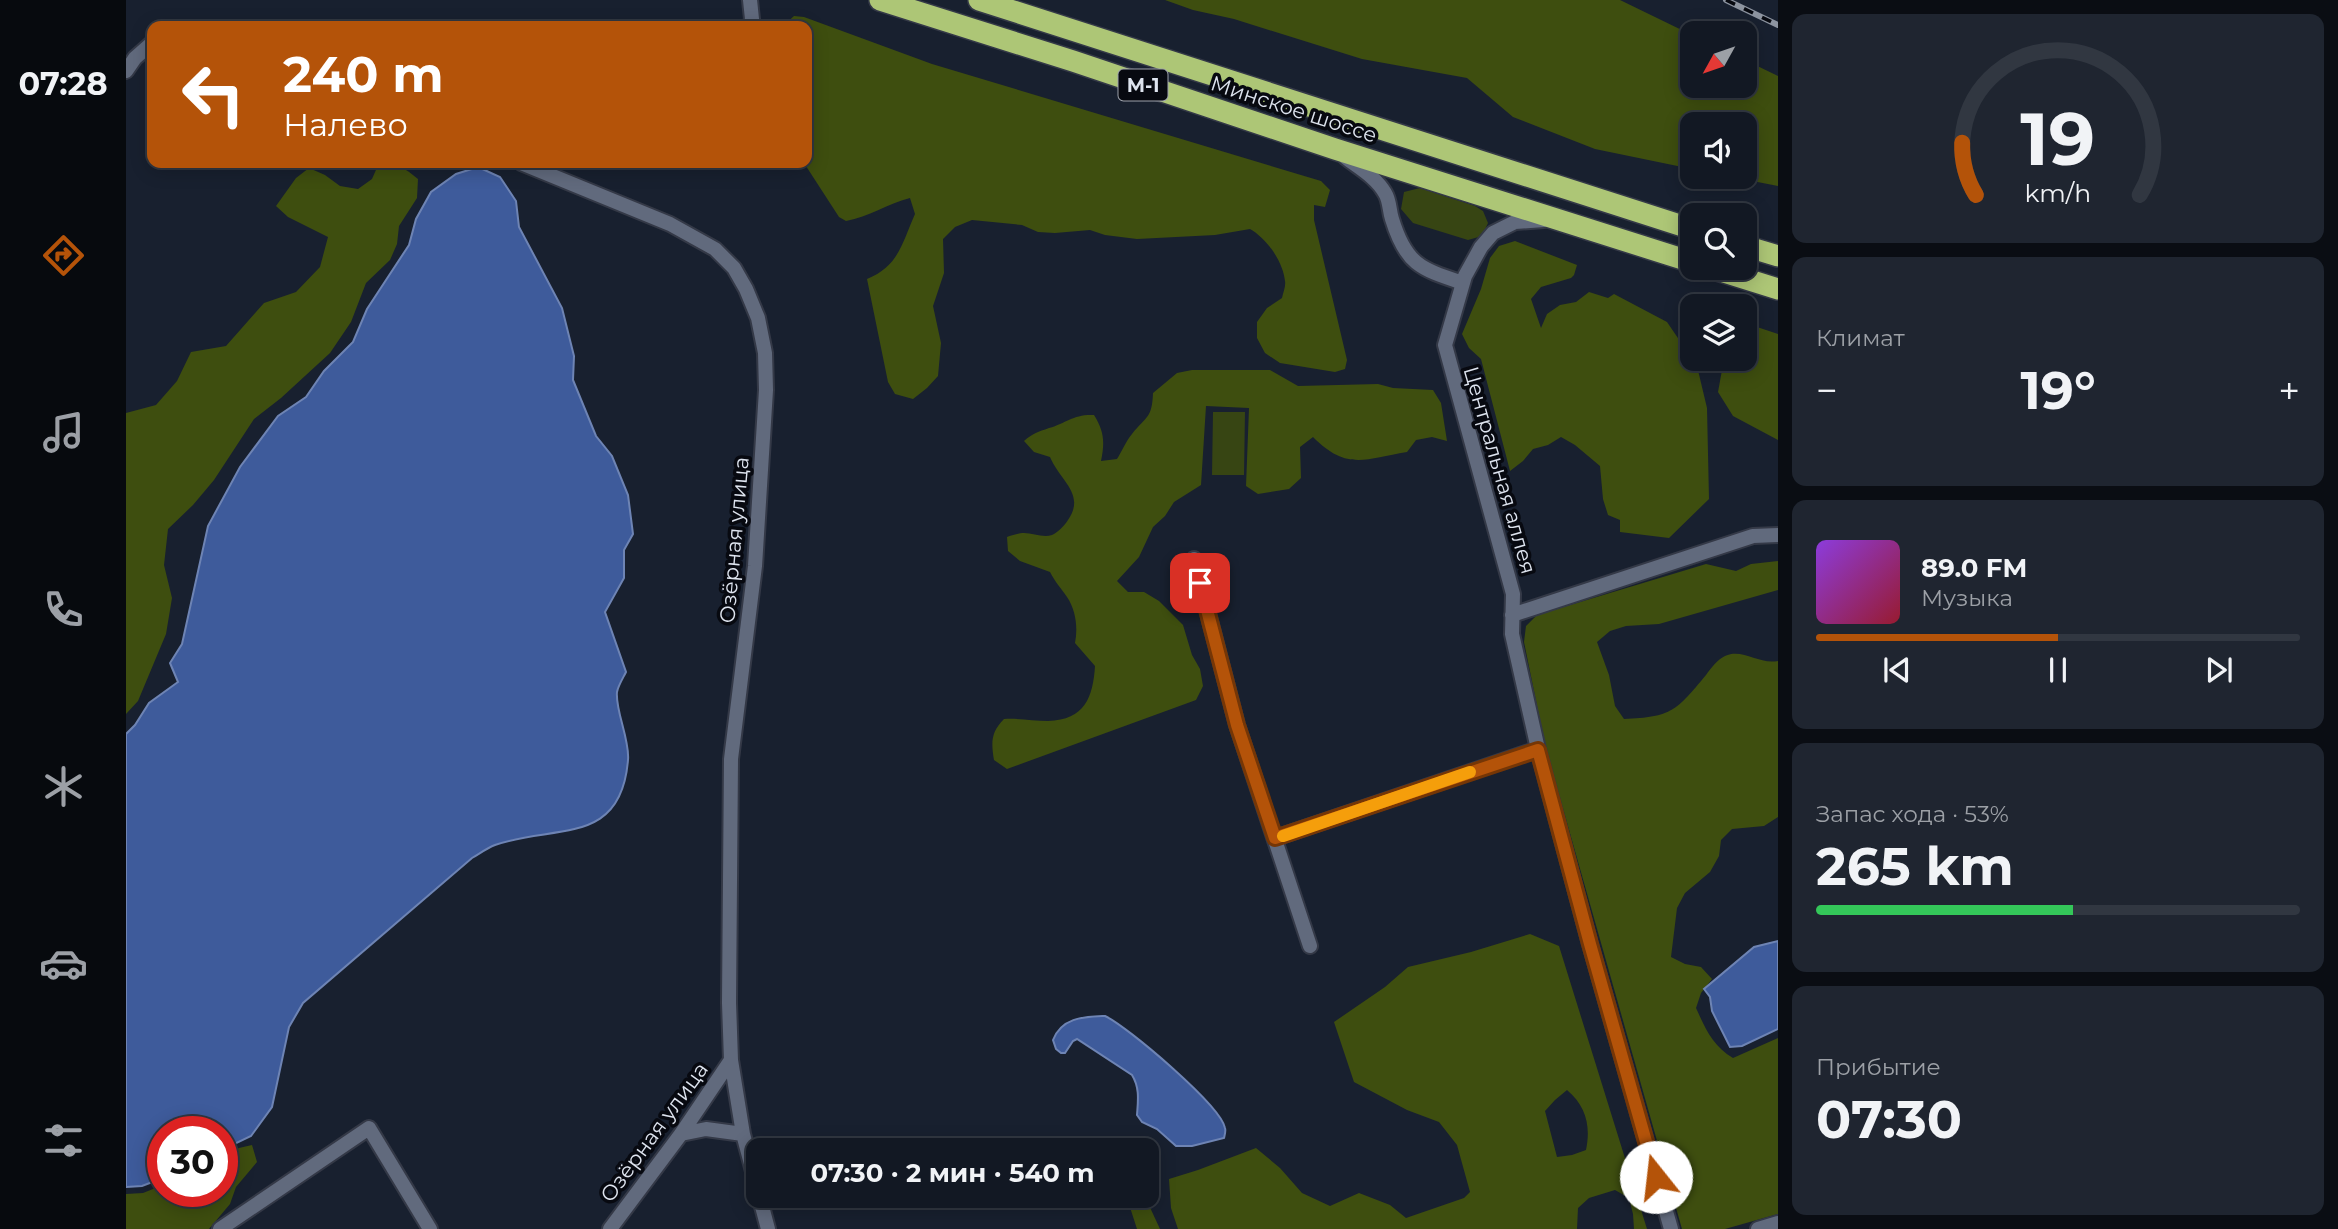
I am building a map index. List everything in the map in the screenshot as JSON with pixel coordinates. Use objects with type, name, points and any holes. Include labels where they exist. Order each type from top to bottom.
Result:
[{"type":"highway","name":"Минское шоссе","points":[[880,0],[1680,258]]},
{"type":"highway","name":"Минское шоссе","points":[[979,0],[1680,225]]},
{"type":"highway","points":[[1757,250],[1778,256]]},
{"type":"highway","points":[[1749,280],[1778,289]]},
{"type":"street","points":[[750,0],[751,21]]},
{"type":"street","points":[[126,71],[147,47]]},
{"type":"street","points":[[1335,149],[1370,175],[1385,192],[1392,219],[1411,259],[1424,270],[1463,283],[1480,247],[1493,233],[1515,222],[1559,220]]},
{"type":"street","name":"Озёрная улица","points":[[534,168],[670,224],[715,249],[734,268],[758,318],[765,354],[766,390],[755,566],[731,759],[731,1060],[746,1146]]},
{"type":"street","points":[[559,168],[568,182]]},
{"type":"street","name":"Центральная аллея","points":[[1463,283],[1445,345],[1447,357],[1513,594],[1512,634],[1538,750],[1671,1229]]},
{"type":"street","points":[[1512,615],[1753,537],[1778,535]]},
{"type":"street","points":[[1194,559],[1237,725],[1310,946]]},
{"type":"street","points":[[1275,838],[1538,750]]},
{"type":"street","name":"Озёрная улица","points":[[610,1229],[681,1134],[731,1060]]},
{"type":"street","points":[[219,1229],[369,1128],[430,1229]]},
{"type":"street","points":[[681,1134],[706,1129],[743,1134]]},
{"type":"street","name":"Озёрная улица","points":[[762,1208],[768,1229]]},
{"type":"street","points":[[1758,1229],[1778,1223]]},
{"type":"green space","points":[[1165,0],[1620,0],[1680,29],[1680,98],[1757,98],[1757,66],[1778,76],[1778,186],[1757,182],[1757,112],[1680,112],[1680,167],[1595,149],[1513,117],[1467,78],[1362,59],[1234,19],[1193,10]]},
{"type":"green space","points":[[794,16],[804,17],[932,64],[1321,181],[1330,190],[1325,207],[1314,205],[1314,220],[1347,360],[1345,369],[1335,372],[1280,363],[1265,353],[1257,338],[1257,322],[1267,308],[1282,298],[1285,281],[1273,251],[1250,229],[1215,235],[1137,239],[1090,230],[1038,232],[1022,225],[972,220],[955,227],[943,239],[944,273],[933,306],[941,343],[938,376],[913,399],[895,394],[888,382],[867,279],[878,274],[893,260],[903,244],[915,214],[910,198],[862,217],[846,221],[839,217],[807,168],[812,168],[812,21],[788,21]]},
{"type":"green space","points":[[309,168],[340,186],[358,189],[372,179],[377,168],[402,168],[418,179],[417,198],[399,226],[397,244],[390,260],[366,283],[351,322],[330,353],[254,419],[214,480],[168,529],[164,565],[172,598],[166,634],[138,701],[126,714],[126,413],[156,405],[177,381],[191,352],[226,346],[264,303],[296,292],[320,267],[328,237],[288,217],[276,206],[296,178]]},
{"type":"green space","points":[[1420,188],[1483,211],[1488,223],[1482,236],[1468,240],[1413,223],[1401,209],[1404,192]]},
{"type":"green space","points":[[1515,241],[1577,265],[1571,278],[1541,287],[1531,299],[1541,328],[1547,314],[1560,305],[1576,302],[1589,292],[1608,298],[1614,294],[1667,322],[1680,341],[1680,371],[1698,371],[1707,408],[1709,499],[1669,538],[1620,532],[1620,520],[1608,515],[1603,499],[1600,466],[1561,437],[1548,445],[1533,449],[1510,471],[1481,359],[1469,348],[1462,334],[1481,289],[1490,258],[1499,246]]},
{"type":"green space","points":[[1757,327],[1778,334],[1778,440],[1733,416],[1718,392],[1722,371],[1757,371]]},
{"type":"green space","points":[[1192,370],[1270,370],[1298,386],[1378,384],[1393,388],[1433,390],[1441,403],[1447,441],[1432,437],[1416,440],[1407,452],[1357,460],[1336,455],[1313,437],[1300,447],[1301,478],[1289,489],[1258,494],[1246,486],[1249,408],[1206,406],[1201,485],[1174,502],[1165,516],[1153,527],[1139,557],[1117,581],[1128,592],[1144,592],[1159,601],[1183,625],[1192,655],[1200,669],[1203,686],[1196,700],[1007,769],[994,760],[992,748],[997,728],[1004,719],[1048,721],[1071,716],[1085,705],[1089,697],[1095,666],[1075,643],[1074,613],[1050,572],[1020,561],[1008,551],[1007,537],[1024,533],[1052,535],[1063,526],[1073,511],[1073,495],[1050,457],[1034,452],[1024,441],[1036,433],[1075,417],[1094,415],[1103,437],[1101,461],[1117,459],[1130,437],[1150,413],[1153,393],[1177,373]]},
{"type":"green space","points":[[1213,412],[1245,412],[1244,475],[1212,475]]},
{"type":"green space","points":[[1778,561],[1778,590],[1659,624],[1626,626],[1610,631],[1597,642],[1609,675],[1615,706],[1624,719],[1653,716],[1672,710],[1725,656],[1738,654],[1764,661],[1778,661],[1778,817],[1764,826],[1732,829],[1721,840],[1719,856],[1710,872],[1685,893],[1677,908],[1671,957],[1685,964],[1701,967],[1712,979],[1701,993],[1696,1008],[1711,1037],[1726,1053],[1733,1058],[1778,1038],[1778,1214],[1725,1229],[1682,1229],[1545,745],[1524,642],[1526,626],[1537,615],[1706,564],[1736,571],[1751,564]]},
{"type":"green space","points":[[1530,934],[1559,946],[1647,1229],[1634,1229],[1629,1198],[1615,1190],[1589,1198],[1578,1208],[1577,1229],[1178,1229],[1171,1208],[1169,1179],[1256,1148],[1280,1168],[1302,1193],[1330,1206],[1359,1193],[1390,1205],[1406,1218],[1464,1198],[1470,1192],[1457,1145],[1439,1122],[1407,1110],[1354,1082],[1334,1022],[1385,987],[1408,967]],"holes":[[[1567,1090],[1586,1117],[1586,1150],[1557,1157],[1545,1111]]]},
{"type":"green space","points":[[252,1145],[257,1162],[238,1185],[238,1148]]},
{"type":"green space","points":[[147,1191],[147,1207],[227,1207],[209,1229],[126,1229],[126,1194]]},
{"type":"green space","points":[[1130,1208],[1150,1208],[1160,1229],[1137,1229]]},
{"type":"water","points":[[480,168],[500,177],[516,201],[519,227],[562,308],[574,356],[573,380],[596,436],[612,456],[628,495],[633,534],[624,550],[624,578],[605,612],[626,672],[617,692],[628,752],[623,788],[613,807],[598,820],[561,832],[495,845],[472,858],[303,1003],[289,1027],[272,1107],[251,1136],[238,1142],[238,1116],[147,1116],[147,1184],[126,1187],[126,734],[149,703],[178,682],[170,663],[182,644],[208,526],[240,467],[278,416],[306,397],[324,371],[353,342],[367,309],[409,245],[416,219],[431,192],[456,174]]},
{"type":"water","points":[[1778,941],[1778,1029],[1742,1046],[1730,1047],[1712,1011],[1710,997],[1704,989],[1754,947]]},
{"type":"water","points":[[1105,1016],[1152,1050],[1208,1103],[1220,1117],[1225,1129],[1224,1138],[1192,1146],[1176,1146],[1157,1129],[1142,1122],[1137,1115],[1137,1090],[1132,1075],[1077,1039],[1065,1053],[1056,1049],[1053,1040],[1062,1027],[1074,1020]]},
{"type":"railway","points":[[1726,0],[1778,25]]},
{"type":"slow traffic","points":[[1283,836],[1470,772]]},
{"type":"route","points":[[1200,583],[1237,725],[1275,838],[1538,750],[1656,1177]]}]
